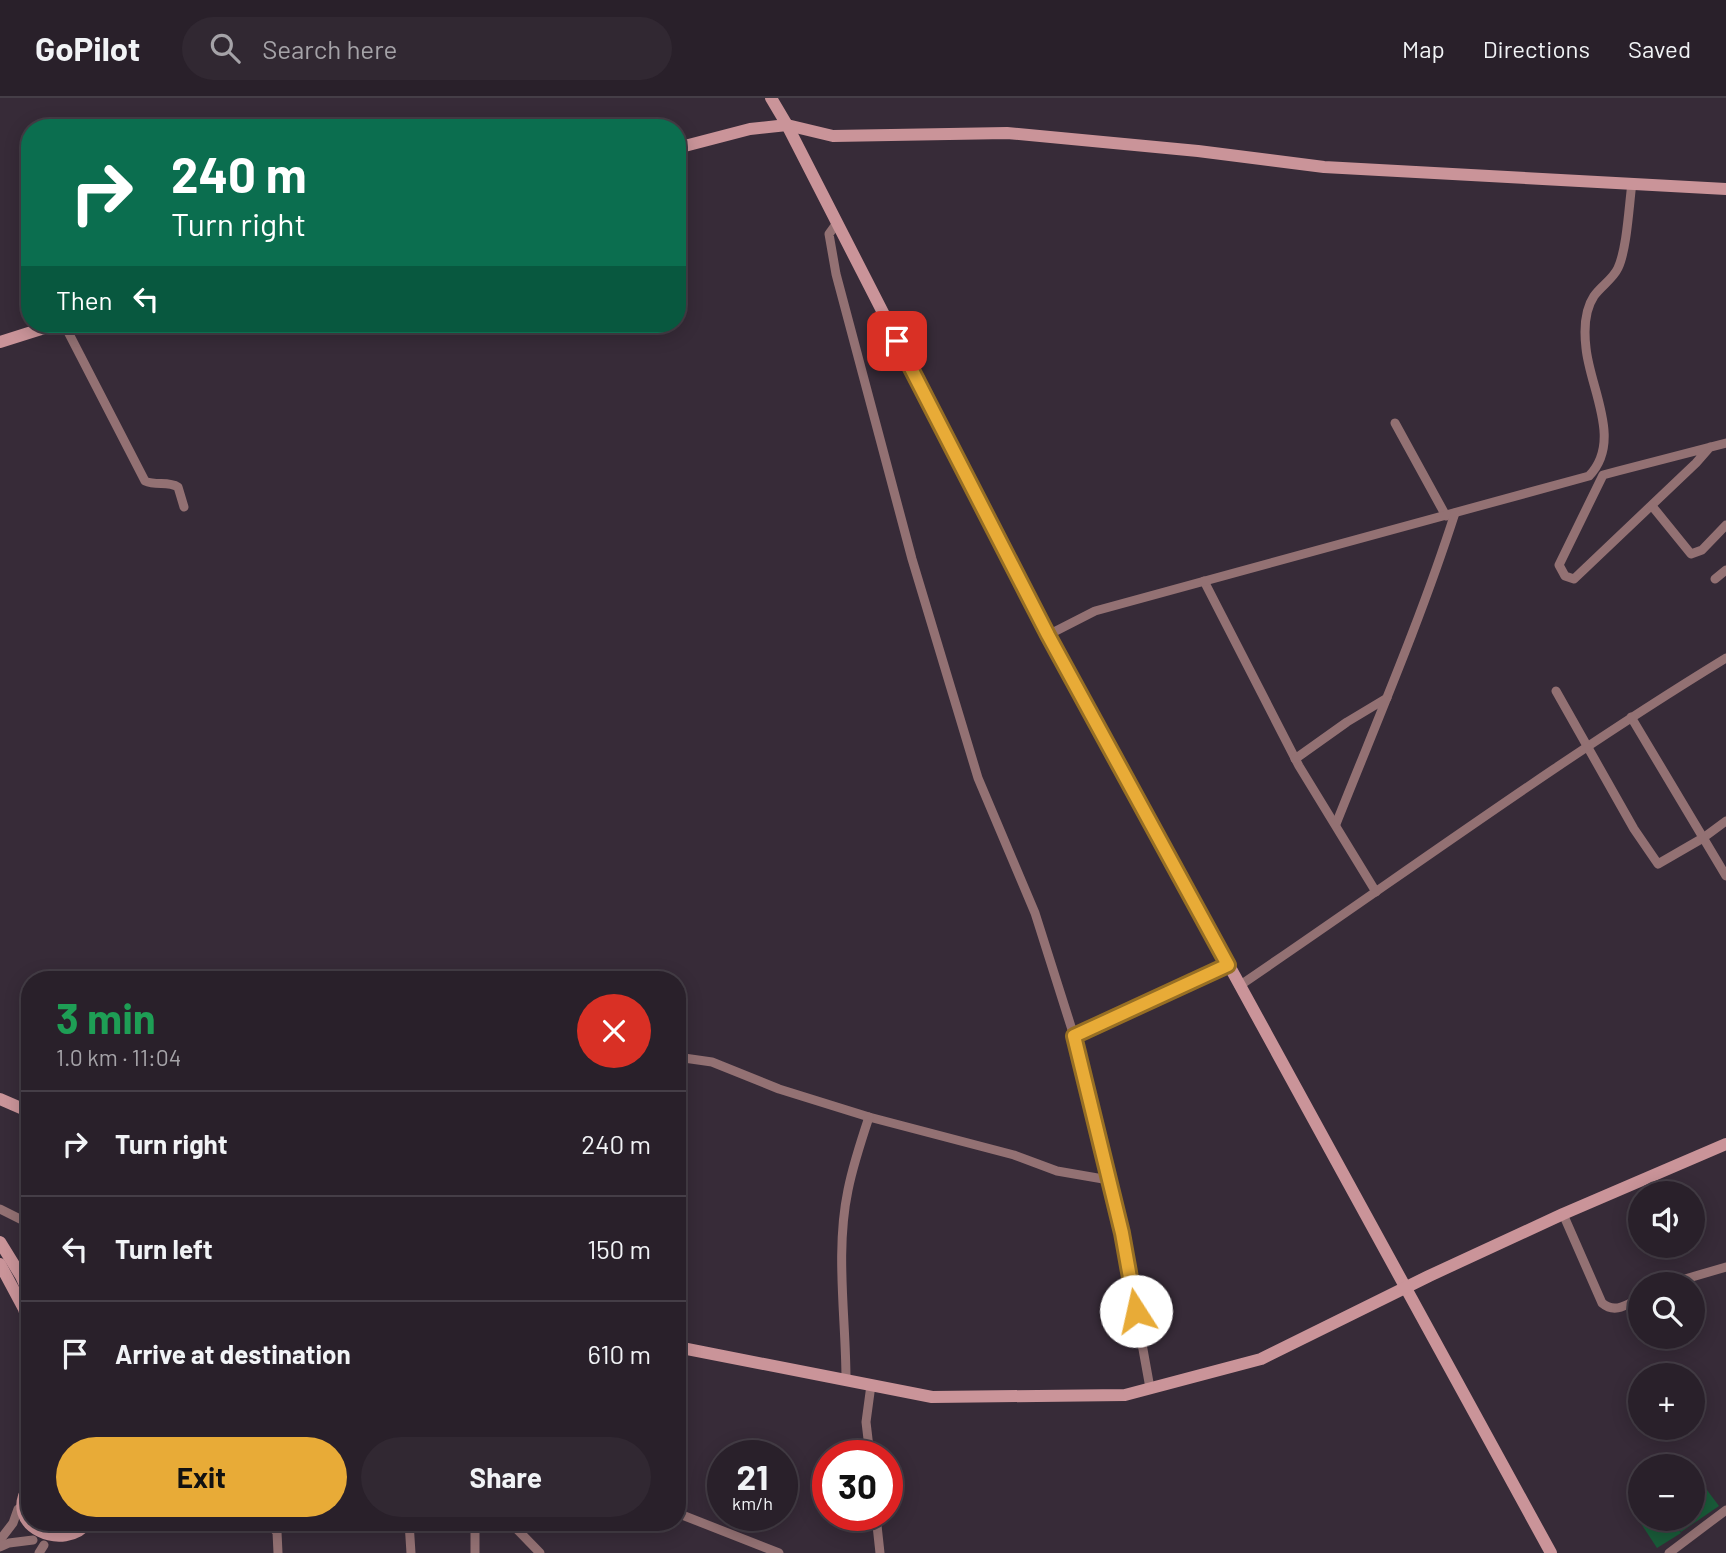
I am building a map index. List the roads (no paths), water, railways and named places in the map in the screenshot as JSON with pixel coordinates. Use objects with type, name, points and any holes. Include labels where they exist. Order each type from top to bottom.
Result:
[{"type":"street","points":[[771,98],[788,125],[1048,635],[1551,1553]]},
{"type":"street","points":[[779,98],[788,125]]},
{"type":"street","points":[[686,146],[750,129],[788,125],[833,136],[1007,133],[1198,150],[1324,167],[1726,189]]},
{"type":"street","points":[[1048,635],[1095,611],[1589,476],[1600,464],[1605,437],[1586,348],[1586,314],[1594,296],[1618,268],[1632,183]]},
{"type":"street","points":[[837,223],[829,234],[836,274],[912,559],[978,778],[1035,912],[1074,1036],[1122,1233],[1150,1388]]},
{"type":"street","points":[[0,342],[28,333]]},
{"type":"street","points":[[69,333],[145,481],[178,487],[184,507]]},
{"type":"street","points":[[1336,824],[1434,576],[1450,514],[1395,423]]},
{"type":"street","points":[[1710,447],[1574,579],[1564,576],[1559,565],[1603,475],[1710,447],[1726,443]]},
{"type":"street","points":[[1652,506],[1691,554],[1702,550],[1726,525]]},
{"type":"street","points":[[1715,579],[1726,570]]},
{"type":"street","points":[[1204,581],[1295,759],[1376,892]]},
{"type":"street","points":[[1239,986],[1586,747],[1726,658]]},
{"type":"street","points":[[1556,691],[1634,829],[1658,864],[1726,821]]},
{"type":"street","points":[[1295,759],[1347,722],[1387,698]]},
{"type":"street","points":[[1631,717],[1726,876]]},
{"type":"street","points":[[1074,1036],[1228,965]]},
{"type":"street","points":[[686,1058],[712,1062],[779,1089],[869,1117],[1014,1155],[1057,1171],[1109,1180]]},
{"type":"street","points":[[0,1099],[21,1108]]},
{"type":"street","points":[[846,1380],[842,1240],[847,1192],[869,1117]]},
{"type":"street","points":[[686,1349],[932,1397],[1125,1395],[1261,1359],[1405,1287],[1563,1214],[1726,1144]]},
{"type":"street","points":[[0,1209],[21,1220]]},
{"type":"street","points":[[1563,1214],[1602,1303],[1617,1309],[1628,1304]]},
{"type":"street","points":[[0,1242],[21,1276]]},
{"type":"street","points":[[0,1264],[21,1303]]},
{"type":"street","points":[[1705,1273],[1726,1267]]},
{"type":"street","points":[[868,1440],[866,1422],[871,1385]]},
{"type":"street","points":[[0,1540],[13,1523],[21,1496]]},
{"type":"street","points":[[18,1509],[21,1524]]},
{"type":"street","points":[[1669,1553],[1726,1510]]},
{"type":"street","points":[[686,1517],[779,1553]]},
{"type":"street","points":[[25,1531],[41,1548]]},
{"type":"street","points":[[276,1531],[278,1553]]},
{"type":"street","points":[[410,1531],[411,1553]]},
{"type":"street","points":[[475,1531],[475,1553]]},
{"type":"street","points":[[519,1531],[540,1553]]},
{"type":"street","points":[[878,1531],[880,1553]]},
{"type":"street","points":[[0,1547],[9,1543],[41,1548],[67,1544],[83,1532]]}]
